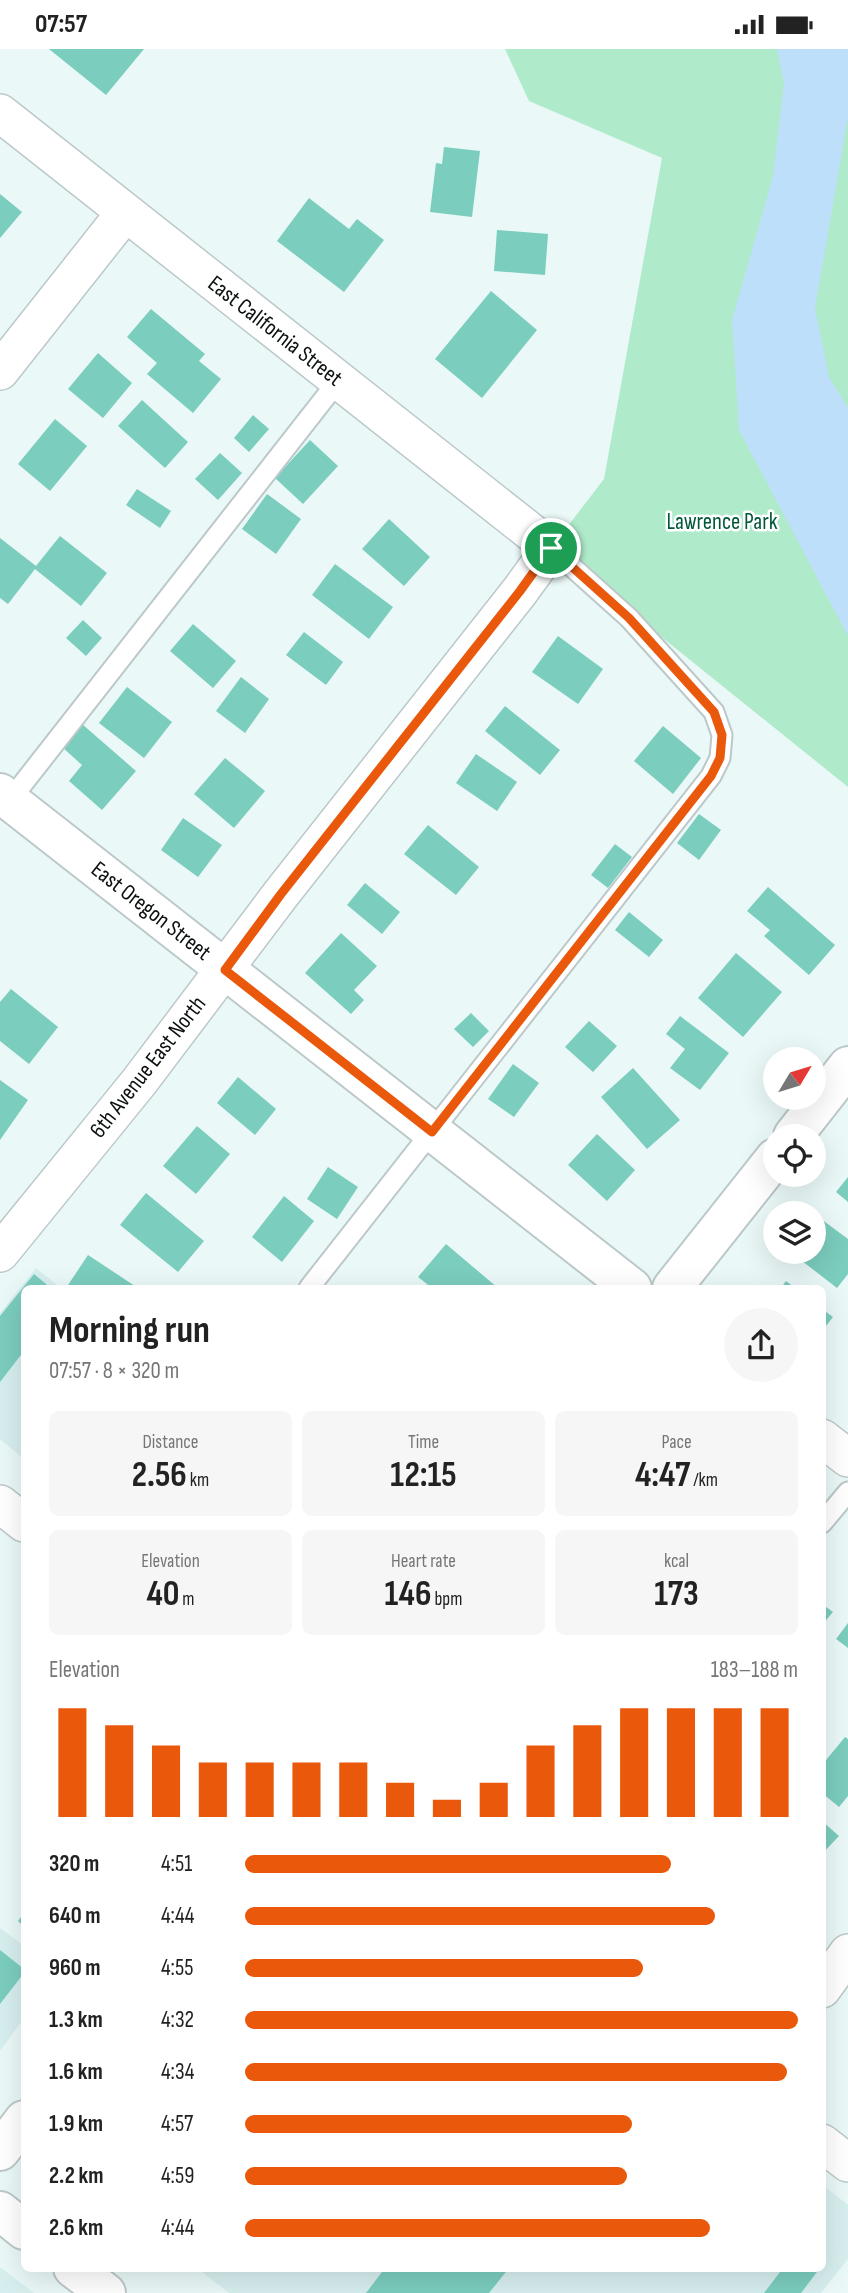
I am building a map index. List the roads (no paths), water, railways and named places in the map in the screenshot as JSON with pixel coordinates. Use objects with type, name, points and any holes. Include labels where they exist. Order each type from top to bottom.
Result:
[{"type":"main road","name":"East Oregon Street","points":[[3,802],[225,970],[628,1285]]},
{"type":"main road","points":[[802,1124],[848,1066]]},
{"type":"main road","points":[[674,1285],[763,1172]]},
{"type":"main road","points":[[0,2151],[21,2124]]},
{"type":"main road","points":[[0,2211],[21,2228]]},
{"type":"street","name":"East California Street","points":[[0,113],[551,548]]},
{"type":"street","points":[[0,371],[125,213]]},
{"type":"street","name":"6th Avenue East North","points":[[0,1253],[139,1082],[281,894],[551,548]]},
{"type":"street","points":[[826,1441],[848,1458]]},
{"type":"street","points":[[0,1504],[21,1521]]},
{"type":"street","points":[[826,1983],[848,1953]]},
{"type":"street","points":[[826,2146],[848,2163]]},
{"type":"lane","points":[[3,802],[338,381]]},
{"type":"lane","points":[[311,1285],[711,776],[720,758],[722,735],[714,712],[629,618],[551,548]]},
{"type":"lane","points":[[826,1518],[848,1492]]},
{"type":"water","points":[[777,49],[848,49],[848,117],[815,308],[829,377],[848,408],[848,636],[739,430],[732,320],[773,176],[784,83]]},
{"type":"park label","name":"Lawrence Park","points":[[722,522]]}]
